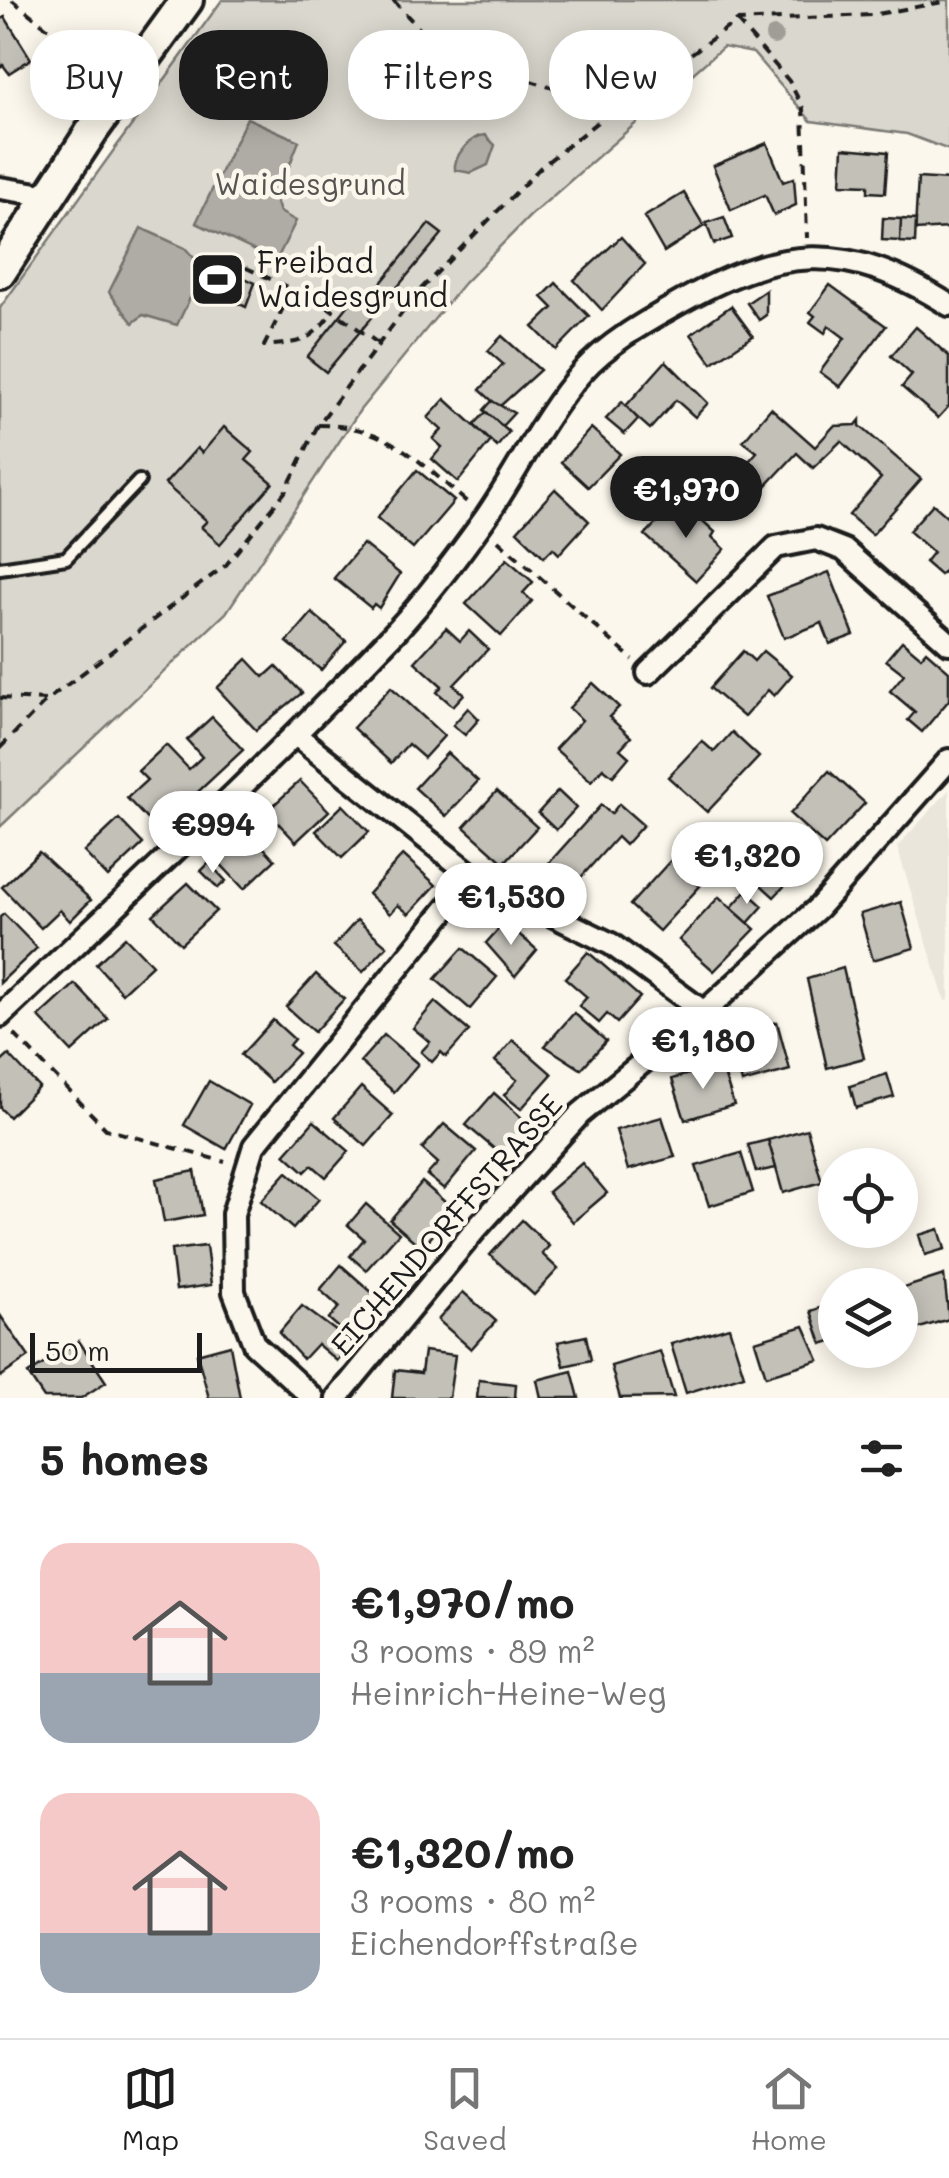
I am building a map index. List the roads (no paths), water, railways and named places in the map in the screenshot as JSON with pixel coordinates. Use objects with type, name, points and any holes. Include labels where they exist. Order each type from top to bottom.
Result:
[{"type":"main road","points":[[0,272],[131,74],[187,0]]},
{"type":"street","points":[[0,188],[50,196]]},
{"type":"street","points":[[0,1016],[297,736],[402,624],[485,518],[548,416],[600,354],[726,276],[752,266],[808,257],[888,272],[949,305]]},
{"type":"street","points":[[648,673],[776,546],[816,538],[844,550],[949,643]]},
{"type":"street","points":[[297,736],[473,876],[611,944],[704,1012]]},
{"type":"street","name":"EICHENDORFFSTRASSE","points":[[338,1398],[476,1230],[580,1114],[704,1012],[819,907],[949,760]]},
{"type":"street","points":[[313,1398],[254,1344],[234,1292],[233,1214],[245,1167],[254,1146],[473,876]]},
{"type":"lane","points":[[0,568],[66,558],[139,480]]},
{"type":"place","name":"Freibad Waidesgrund","points":[[218,280]]},
{"type":"park label","name":"Waidesgrund","points":[[310,185]]}]
